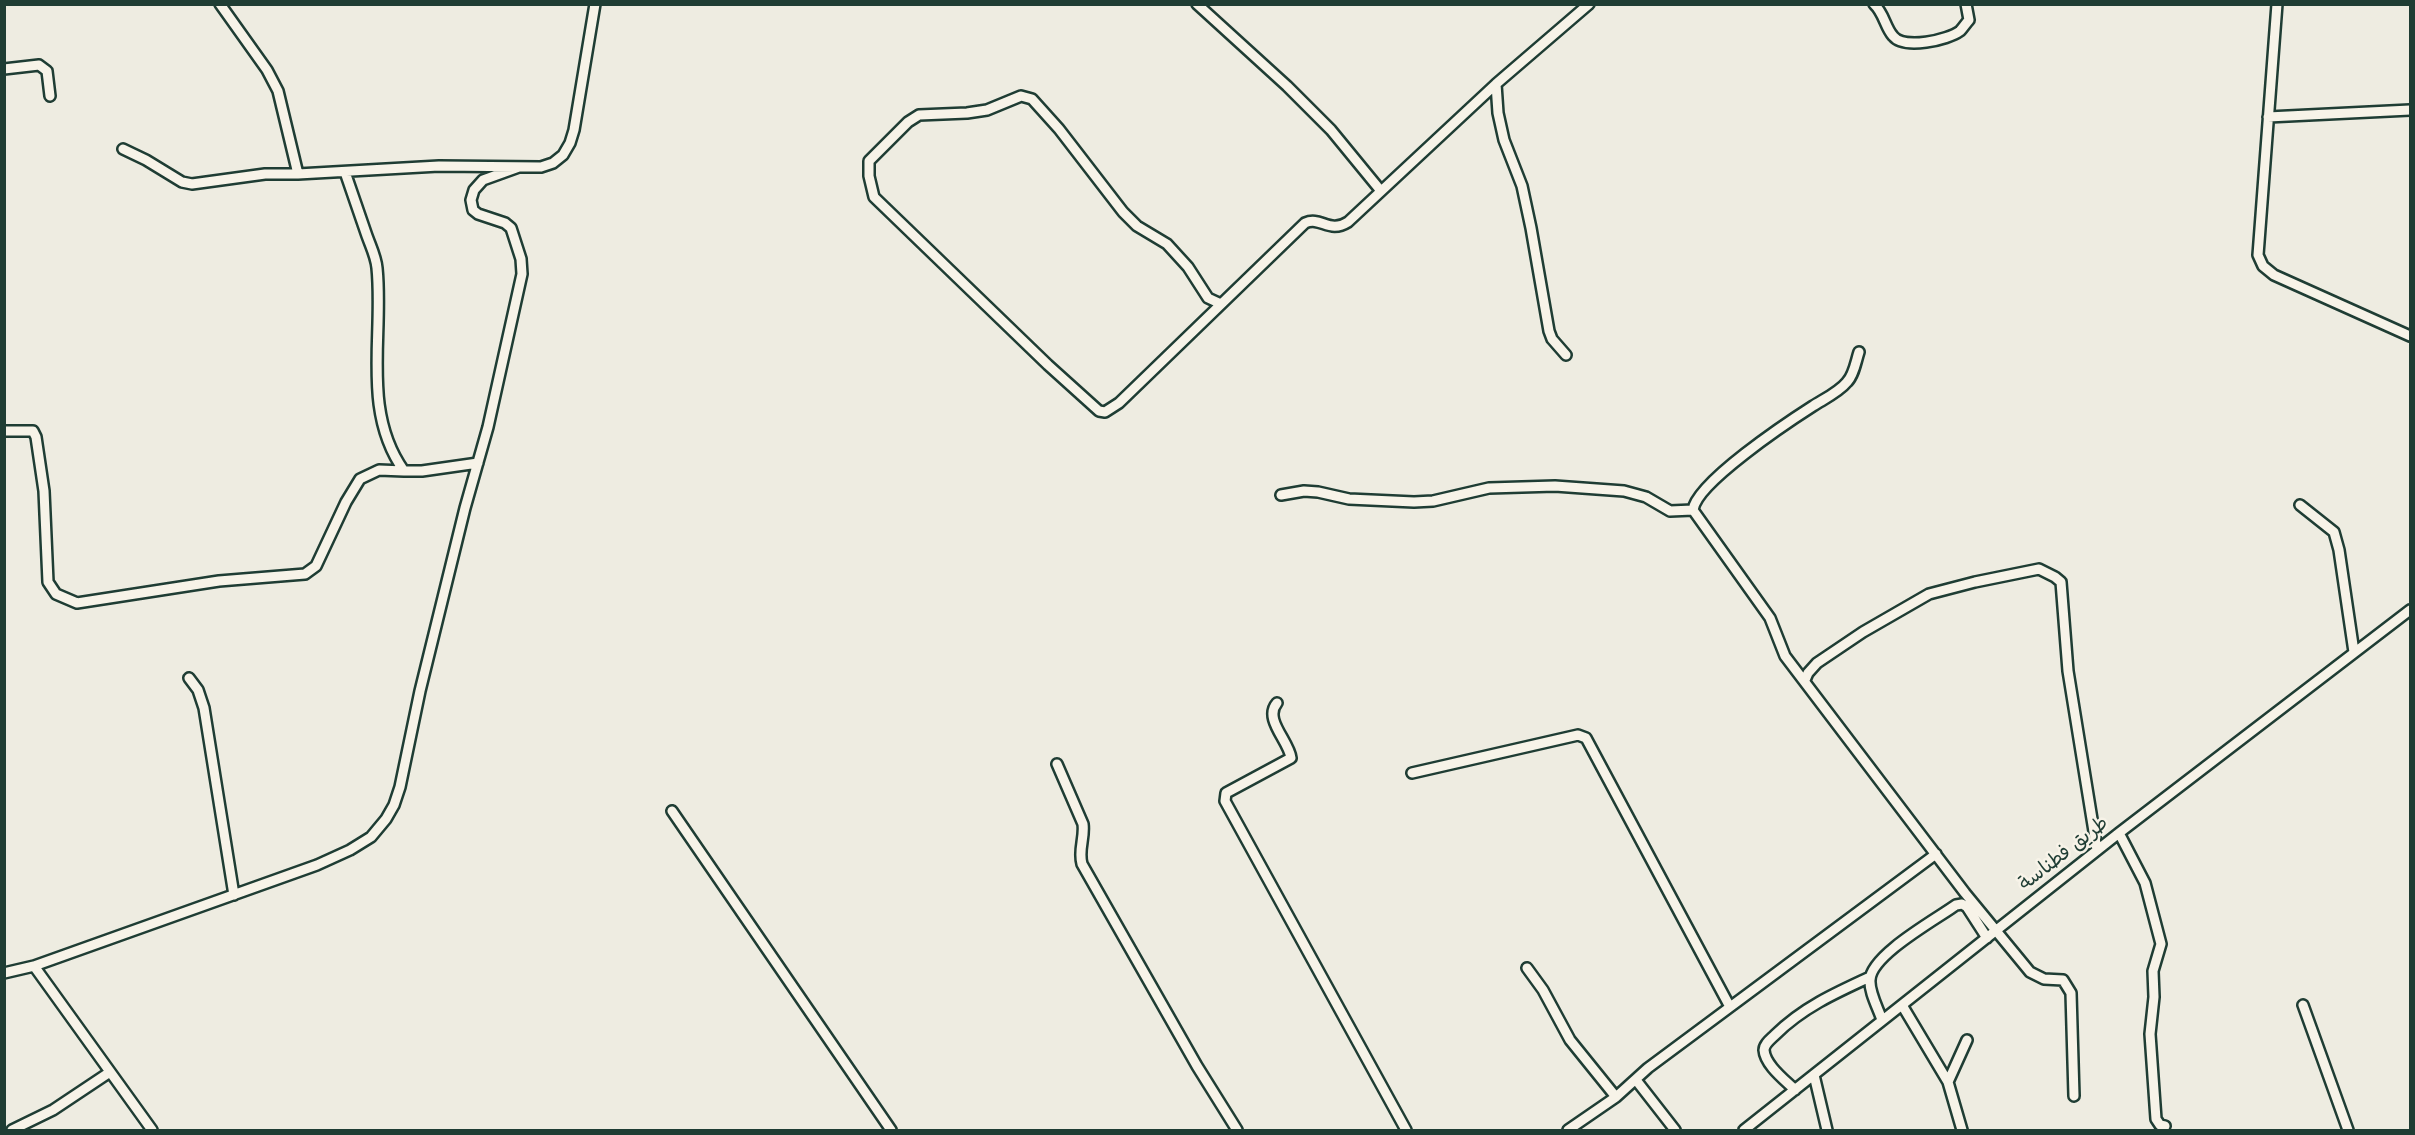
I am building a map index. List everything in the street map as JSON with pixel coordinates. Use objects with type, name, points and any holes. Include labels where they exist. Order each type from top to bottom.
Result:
[{"type":"street","points":[[220,4],[267,70],[278,91],[298,174]]},
{"type":"street","points":[[123,149],[152,163],[182,182],[192,184],[265,174],[439,166],[541,167],[553,163],[563,155],[570,143],[595,4]]},
{"type":"street","points":[[1197,4],[1287,86],[1331,130],[1381,191]]},
{"type":"street","points":[[1221,304],[1208,298],[1188,267],[1167,244],[1137,226],[1123,212],[1059,129],[1032,99],[1021,96],[987,110],[967,113],[919,115],[908,122],[869,161],[869,176],[874,197],[1047,365],[1102,412],[1107,412],[1119,403],[1305,223],[1311,221],[1330,227],[1343,225],[1496,84],[1589,4]]},
{"type":"street","points":[[1874,4],[1894,37],[1899,41],[1920,44],[1960,31],[1969,20],[1966,4]]},
{"type":"street","points":[[2277,4],[2258,255],[2263,266],[2274,275],[2410,336]]},
{"type":"street","points":[[4,69],[39,65],[47,71],[50,96]]},
{"type":"street","points":[[1496,84],[1498,112],[1504,140],[1522,186],[1549,331],[1552,339],[1566,355]]},
{"type":"street","points":[[2268,117],[2410,110]]},
{"type":"street","points":[[4,973],[34,966],[317,865],[372,837],[390,812],[400,787],[420,691],[488,427],[522,274],[521,259],[511,228],[505,223],[478,214],[473,210],[471,200],[474,190],[483,180],[519,166]]},
{"type":"street","points":[[345,172],[377,266],[379,300],[376,370],[379,402],[388,444],[404,471]]},
{"type":"street","points":[[1858,352],[1848,381],[1757,444],[1701,494],[1694,503],[1693,510],[1770,618],[1781,650],[1805,680],[1809,689],[1996,931],[2030,972],[2044,979],[2063,980],[2071,993],[2074,1096]]},
{"type":"street","points":[[4,430],[33,431],[36,437],[44,491],[48,582],[56,594],[77,603],[219,581],[305,574],[316,566],[360,478],[379,470],[422,471],[478,463]]},
{"type":"street","points":[[1281,495],[1304,491],[1349,499],[1414,502],[1433,501],[1489,489],[1555,486],[1630,492],[1646,497],[1670,511],[1693,510]]},
{"type":"street","points":[[2300,505],[2334,532],[2339,550],[2354,652]]},
{"type":"street","points":[[1805,680],[1817,663],[1863,632],[1929,594],[2019,572],[2039,570],[2048,572],[2061,582],[2068,671],[2097,850]]},
{"type":"street","name":"طريق فطناسة","points":[[1744,1131],[2097,850],[2410,610]]},
{"type":"street","points":[[189,678],[198,690],[204,708],[234,895]]},
{"type":"street","points":[[1277,704],[1273,708],[1273,718],[1290,751],[1291,758],[1233,788],[1226,793],[1225,801],[1406,1131]]},
{"type":"street","points":[[1412,773],[1578,735],[1586,738],[1730,1007]]},
{"type":"street","points":[[1057,764],[1083,824],[1084,832],[1079,851],[1082,864],[1197,1066],[1237,1131]]},
{"type":"street","points":[[672,810],[891,1131]]},
{"type":"street","points":[[2119,833],[2145,883],[2161,944],[2154,971],[2150,1034],[2157,1119],[2160,1125],[2165,1126]]},
{"type":"street","points":[[1568,1131],[1616,1097],[1648,1068],[1936,854]]},
{"type":"street","points":[[1882,1020],[1870,984],[1870,977],[1882,957],[1956,905],[1962,904],[1967,907],[1987,938]]},
{"type":"street","points":[[34,966],[152,1131]]},
{"type":"street","points":[[1527,968],[1544,990],[1570,1040],[1616,1097]]},
{"type":"street","points":[[1795,1090],[1769,1063],[1764,1051],[1765,1045],[1790,1021],[1822,999],[1870,977]]},
{"type":"street","points":[[1902,1005],[1948,1082],[1962,1131]]},
{"type":"street","points":[[2303,1005],[2348,1131]]},
{"type":"street","points":[[1948,1082],[1967,1040]]},
{"type":"street","points":[[12,1131],[53,1110],[110,1072]]},
{"type":"street","points":[[1814,1075],[1827,1131]]},
{"type":"street","points":[[1636,1080],[1675,1131]]}]
